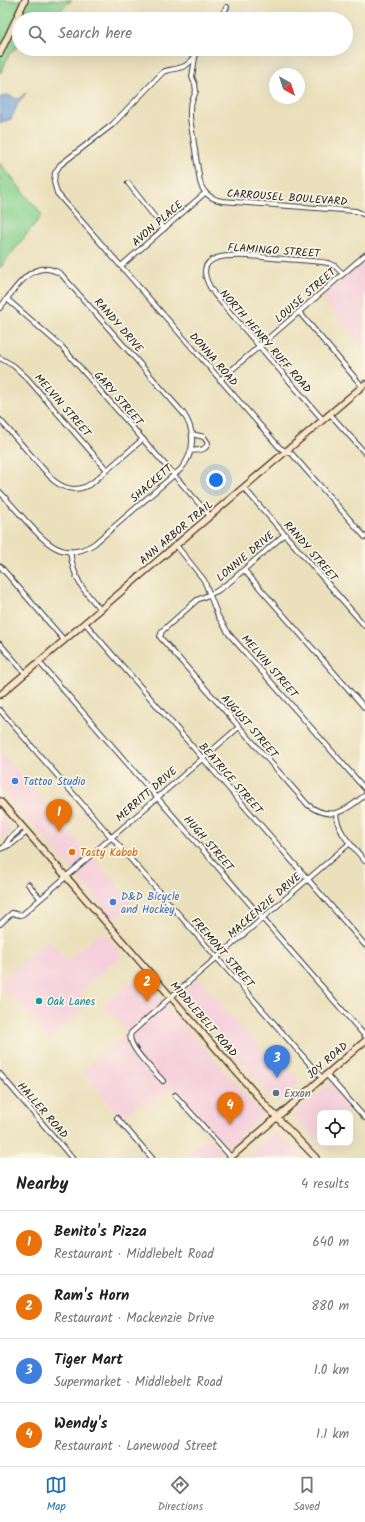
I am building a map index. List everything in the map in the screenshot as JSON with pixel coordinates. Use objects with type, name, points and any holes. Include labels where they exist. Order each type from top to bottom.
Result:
[{"type":"street","points":[[19,12],[25,0]]},
{"type":"street","points":[[223,12],[226,7]]},
{"type":"street","points":[[0,53],[12,28]]},
{"type":"street","points":[[195,58],[192,77],[196,91],[190,107],[190,118],[200,182],[206,193]]},
{"type":"street","name":"DONNA ROAD","points":[[195,58],[179,68],[170,69],[163,72],[112,125],[63,161],[56,173],[55,187],[63,200],[280,448],[292,454],[365,537]]},
{"type":"street","points":[[128,183],[164,229]]},
{"type":"street","name":"CARROUSEL BOULEVARD","points":[[206,193],[212,198],[222,201],[356,211],[365,215]]},
{"type":"street","name":"AVON PLACE","points":[[121,266],[206,193]]},
{"type":"street","name":"FLAMINGO STREET","points":[[206,268],[212,260],[230,255],[328,263],[335,266],[343,274]]},
{"type":"street","name":"LOUISE STREET","points":[[220,380],[365,255]]},
{"type":"street","name":"NORTH HENRY RUFF ROAD","points":[[206,268],[205,275],[215,295],[323,420]]},
{"type":"street","name":"RANDY DRIVE","points":[[7,298],[28,275],[35,271],[46,269],[58,272],[66,279],[174,401]]},
{"type":"street","points":[[0,308],[7,298]]},
{"type":"street","name":"GARY STREET","points":[[7,298],[62,347],[210,516]]},
{"type":"street","points":[[299,312],[364,385]]},
{"type":"street","name":"MELVIN STREET","points":[[0,358],[14,366],[27,378],[107,470]]},
{"type":"street","name":"ANN ARBOR TRAIL","points":[[0,695],[364,385]]},
{"type":"street","name":"SHACKETT","points":[[70,552],[83,550],[94,544],[185,464],[191,451],[192,434],[187,418],[174,401]]},
{"type":"street","points":[[330,414],[365,453]]},
{"type":"street","points":[[0,420],[53,480],[62,487],[74,489],[92,484],[143,439]]},
{"type":"street","points":[[191,451],[204,449],[208,443],[204,437],[192,434]]},
{"type":"street","name":"RANDY STREET","points":[[244,488],[365,626]]},
{"type":"street","points":[[1,494],[46,542],[56,549],[70,552],[72,569],[77,581],[101,610]]},
{"type":"street","name":"LONNIE DRIVE","points":[[160,635],[162,630],[197,600],[225,586],[285,534]]},
{"type":"street","name":"MELVIN STREET","points":[[176,545],[201,575],[218,616],[229,634],[365,790]]},
{"type":"street","points":[[0,566],[64,640]]},
{"type":"street","points":[[244,570],[365,708]]},
{"type":"street","name":"BEATRICE STREET","points":[[85,623],[365,944]]},
{"type":"street","name":"AUGUST STREET","points":[[160,635],[308,805],[321,812],[336,813]]},
{"type":"street","points":[[0,644],[26,674]]},
{"type":"street","name":"HUGH STREET","points":[[39,662],[365,1036]]},
{"type":"street","name":"FREMONT STREET","points":[[0,710],[322,1078]]},
{"type":"street","name":"MERRITT DRIVE","points":[[0,924],[12,913],[22,914],[239,726]]},
{"type":"street","points":[[365,794],[346,810],[336,813],[339,829],[365,861]]},
{"type":"street","name":"MIDDLEBELT ROAD","points":[[0,801],[277,1117],[316,1158]]},
{"type":"street","points":[[2,848],[7,841],[25,829]]},
{"type":"street","name":"MACKENZIE DRIVE","points":[[163,1081],[133,1048],[129,1037],[135,1028],[350,843]]},
{"type":"street","points":[[28,884],[40,898]]},
{"type":"street","name":"JOY ROAD","points":[[230,1158],[365,1041]]},
{"type":"street","name":"HALLER ROAD","points":[[0,1074],[72,1158]]},
{"type":"street","points":[[326,1074],[365,1118]]},
{"type":"street","points":[[175,1095],[230,1158]]},
{"type":"street","points":[[117,1118],[152,1158]]},
{"type":"shaded area","points":[[365,262],[365,349],[322,298]]},
{"type":"shaded area","points":[[0,751],[132,903],[114,919],[0,787]]},
{"type":"shaded area","points":[[0,816],[12,829],[0,839]]},
{"type":"shaded area","points":[[101,932],[122,955],[79,992],[89,1003],[48,1039],[0,985],[0,980],[48,940],[67,961]]},
{"type":"shaded area","points":[[139,975],[263,1115],[226,1148],[172,1087],[149,1108],[143,1100],[122,1118],[82,1072],[128,1032],[104,1005]]},
{"type":"shaded area","points":[[198,978],[281,1071],[286,1067],[301,1083],[277,1103],[182,994]]},
{"type":"shaded area","points":[[329,1084],[349,1107],[346,1110],[317,1110],[316,1140],[298,1120],[294,1118],[295,1113]]},
{"type":"shaded area","points":[[277,1131],[304,1158],[246,1158]]},
{"type":"shaded area","points":[[208,1137],[221,1152],[214,1158],[183,1158]]},
{"type":"green space","points":[[0,0],[72,0],[58,12],[12,12],[12,51],[0,74]]},
{"type":"green space","points":[[0,163],[42,215],[0,268]]},
{"type":"water","points":[[26,93],[19,102],[11,119],[0,123],[1,97],[7,95],[18,99]]},
{"type":"place","name":"Tattoo Studio","points":[[15,781]]},
{"type":"place","name":"Benito's Pizza","points":[[59,832]]},
{"type":"place","name":"Tasty Kabob","points":[[72,852]]},
{"type":"place","name":"D&D Bicycle and Hockey","points":[[113,902]]},
{"type":"place","name":"Oak Lanes","points":[[39,1001]]},
{"type":"place","name":"Ram's Horn","points":[[147,1002]]},
{"type":"place","name":"Tiger Mart","points":[[277,1078]]},
{"type":"place","name":"Exxon","points":[[276,1093]]},
{"type":"place","name":"Wendy's","points":[[230,1125]]}]
